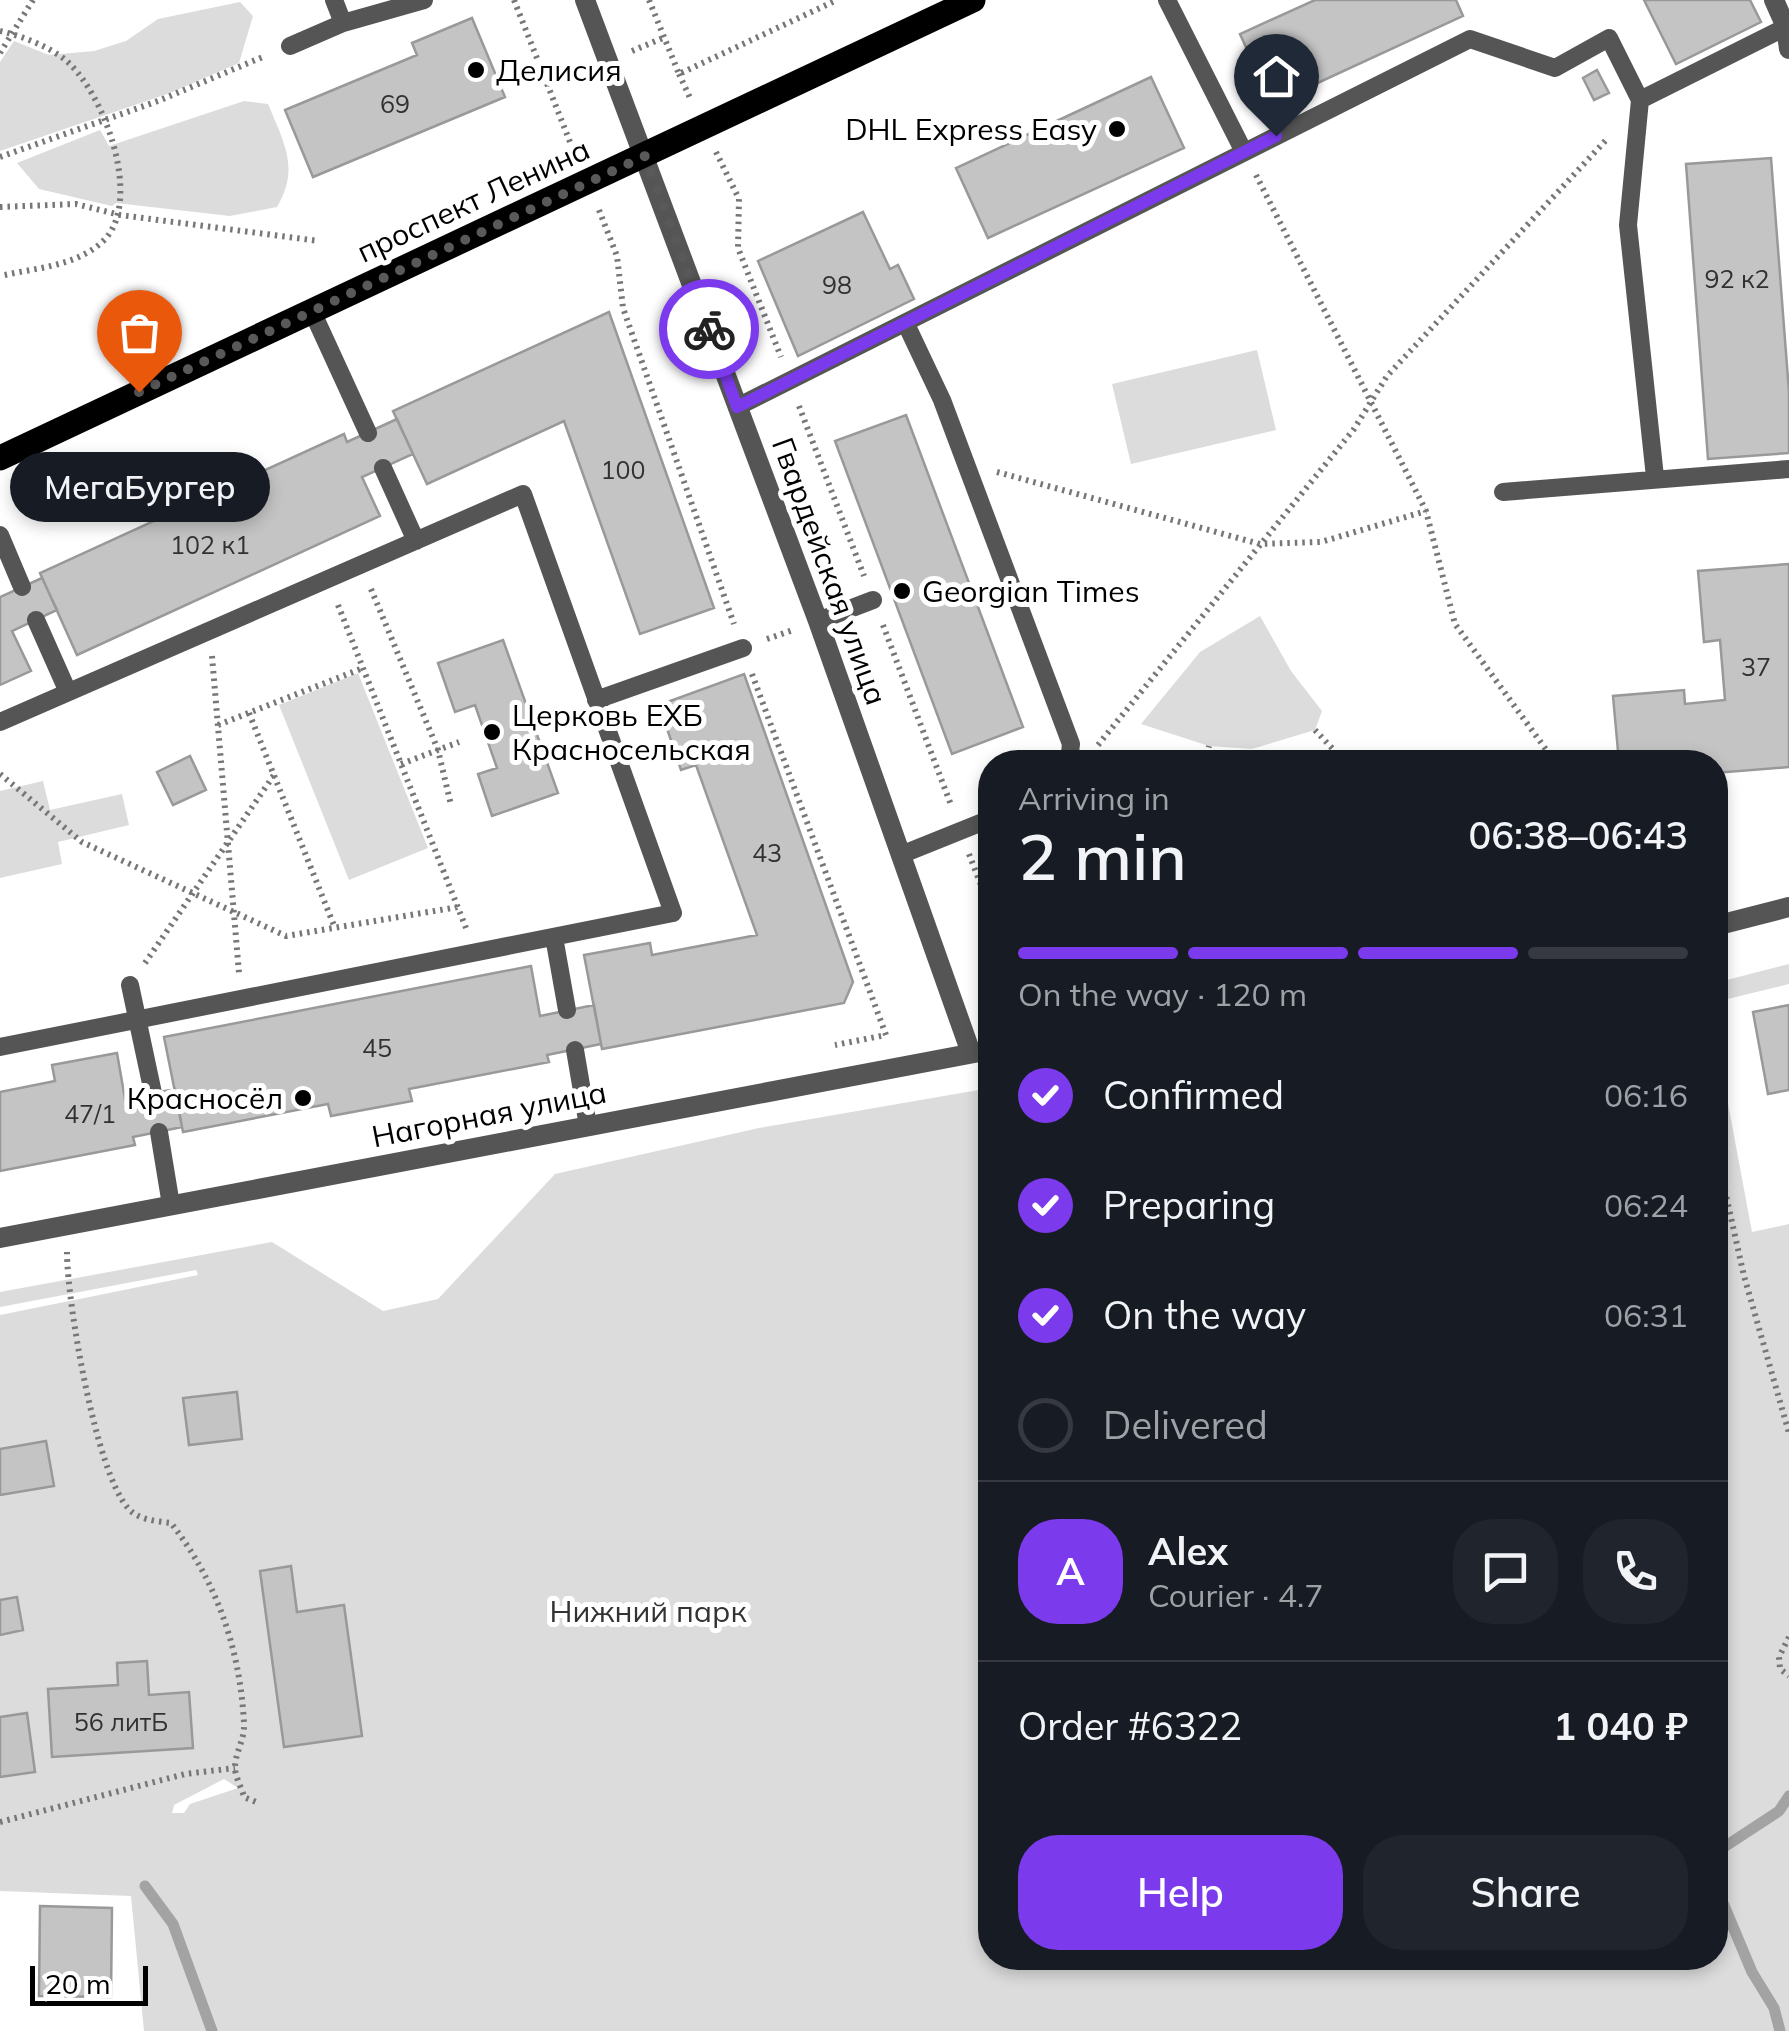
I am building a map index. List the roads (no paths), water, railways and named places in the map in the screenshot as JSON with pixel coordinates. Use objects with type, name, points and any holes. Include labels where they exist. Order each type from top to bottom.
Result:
[{"type":"main road","name":"проспект Ленина","points":[[0,458],[973,0]]},
{"type":"street","name":"Гвардейская улица","points":[[584,0],[903,854],[978,1043]]},
{"type":"street","points":[[1774,0],[1786,27],[1789,49]]},
{"type":"street","points":[[1728,922],[1789,906]]},
{"type":"street","name":"Нагорная улица","points":[[0,1238],[978,1052]]},
{"type":"lane","points":[[334,0],[344,23]]},
{"type":"lane","points":[[290,46],[344,23],[424,0]]},
{"type":"lane","points":[[1167,0],[1244,152]]},
{"type":"lane","points":[[1640,100],[1786,27]]},
{"type":"lane","points":[[737,407],[1470,38],[1555,68],[1609,38],[1640,100],[1628,225],[1656,477]]},
{"type":"lane","points":[[312,311],[368,433]]},
{"type":"lane","points":[[906,324],[942,400],[1074,750]]},
{"type":"lane","points":[[383,468],[416,541]]},
{"type":"lane","points":[[1503,492],[1789,469]]},
{"type":"lane","points":[[0,722],[523,494],[673,913],[0,1046]]},
{"type":"lane","points":[[0,536],[22,587]]},
{"type":"lane","points":[[818,621],[873,600]]},
{"type":"lane","points":[[36,620],[68,692]]},
{"type":"lane","points":[[596,700],[743,648]]},
{"type":"lane","points":[[903,854],[978,825]]},
{"type":"lane","points":[[554,937],[567,1010]]},
{"type":"lane","points":[[130,984],[152,1094]]},
{"type":"lane","points":[[574,1050],[588,1126]]},
{"type":"lane","points":[[159,1132],[171,1205]]},
{"type":"waterway","points":[[1728,1844],[1779,1811],[1789,1796]]},
{"type":"waterway","points":[[145,1886],[173,1924],[212,2031]]},
{"type":"waterway","points":[[1728,1915],[1752,1972],[1774,2008],[1780,2031]]},
{"type":"place","name":"Делисия","points":[[476,70]]},
{"type":"place","name":"DHL Express Easy","points":[[1117,129]]},
{"type":"place","name":"МегаБургер","points":[[139,392]]},
{"type":"place","name":"Georgian Times","points":[[902,591]]},
{"type":"place","name":"Церковь ЕХБ Красносельская","points":[[492,732]]},
{"type":"place","name":"Красносёл","points":[[303,1098]]},
{"type":"park label","name":"Нижний парк","points":[[648,1611]]}]
